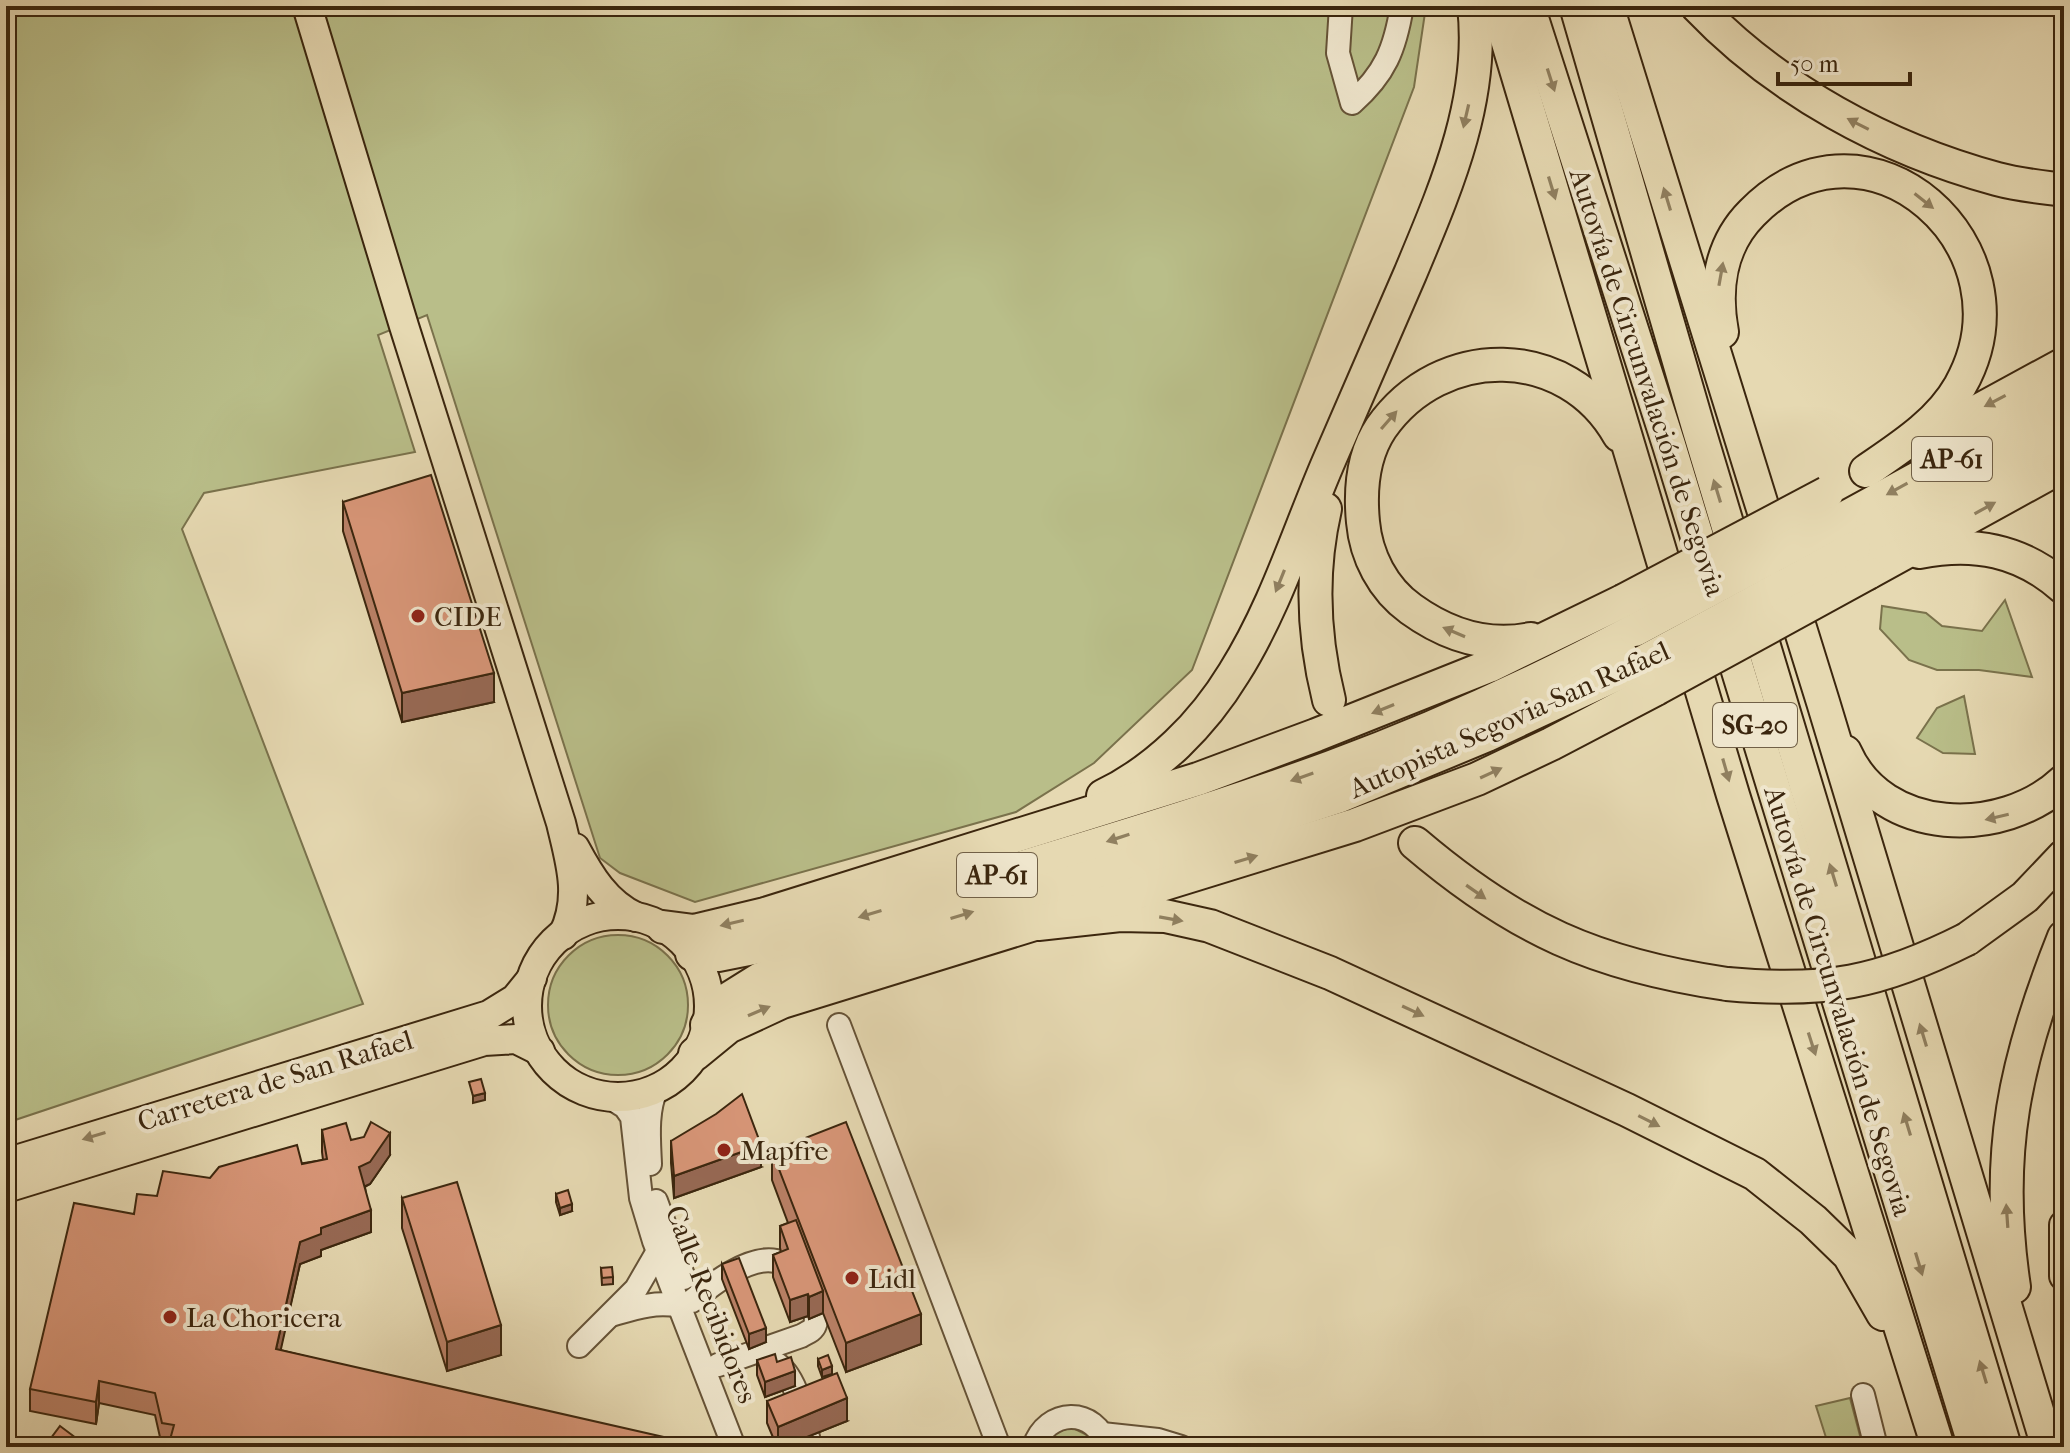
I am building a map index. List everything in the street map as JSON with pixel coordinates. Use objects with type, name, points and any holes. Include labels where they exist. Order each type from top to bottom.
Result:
[{"type":"highway","points":[[1017,837],[1114,791],[1154,764],[1208,710],[1254,639],[1430,225],[1468,114],[1474,78],[1474,6]]},
{"type":"highway","points":[[1497,6],[1733,795],[1938,1447]]},
{"type":"highway","name":"Autovía de Circunvalación de Segovia","points":[[1528,6],[1678,475],[1975,1447]]},
{"type":"highway","name":"Autovía de Circunvalación de Segovia","points":[[1576,6],[1698,427],[2005,1447]]},
{"type":"highway","points":[[1607,6],[1823,702],[2048,1447]]},
{"type":"highway","points":[[1697,6],[1726,37],[1796,89],[1860,126],[1927,156],[1999,180],[2064,190]]},
{"type":"highway","points":[[1740,434],[1719,317],[1718,295],[1721,272],[1736,232],[1760,205],[1786,186],[1831,173],[1873,176],[1907,188],[1945,218],[1972,265],[1979,310],[1967,371],[1953,397],[1933,420],[1908,443],[1866,471],[1847,534]]},
{"type":"highway","points":[[1329,700],[1315,624],[1317,542],[1330,491],[1387,328]]},
{"type":"highway","points":[[1583,621],[1539,638],[1483,641],[1462,637],[1425,619],[1404,604],[1386,587],[1364,537],[1361,508],[1363,479],[1370,451],[1380,430],[1414,395],[1457,372],[1489,364],[1517,364],[1545,371],[1573,384],[1599,406],[1623,443],[1648,507]]},
{"type":"highway","points":[[1866,471],[2064,364]]},
{"type":"highway","name":"Autopista Segovia-San Rafael","points":[[707,1025],[720,1004],[760,979],[1340,796],[1487,735],[1650,676],[1847,534],[2064,398]]},
{"type":"highway","name":"Autopista Segovia-San Rafael","points":[[692,954],[718,955],[764,946],[1207,810],[1333,766],[1560,670],[1635,630],[2064,432]]},
{"type":"highway","points":[[651,922],[694,931],[740,921],[1198,779],[1489,666],[1623,601],[2064,465]]},
{"type":"highway","points":[[1847,534],[1913,553],[1960,547],[2004,552],[2028,562],[2064,588]]},
{"type":"highway","points":[[695,1054],[728,1027],[782,1002],[1355,825],[1464,784],[1551,744],[1650,676]]},
{"type":"highway","points":[[1823,702],[1851,765],[1882,796],[1909,811],[1965,822],[1994,819],[2022,810],[2048,796],[2064,781]]},
{"type":"highway","points":[[1415,843],[1480,895],[1547,934],[1608,959],[1727,984],[1790,988],[1852,982],[1906,967],[1967,939],[2025,897],[2064,856]]},
{"type":"highway","points":[[1038,924],[1120,915],[1165,916],[1210,926],[1330,973],[1627,1110],[1755,1174],[1813,1220],[1849,1255],[1887,1323],[1929,1447]]},
{"type":"highway","points":[[2027,1377],[2011,1265],[2005,1194],[2006,1148],[2020,1064],[2042,993],[2064,937]]},
{"type":"main road","points":[[307,6],[561,823],[573,874],[574,893],[572,912],[563,935]]},
{"type":"main road","points":[[561,823],[587,870],[604,893],[620,908],[651,922]]},
{"type":"main road","name":"AP-61","points":[[612,915],[651,922],[677,937],[692,954],[707,985],[707,1025],[695,1054],[680,1073],[657,1088],[638,1095],[609,1097],[587,1092],[554,1070],[540,1051],[532,1035],[528,1013],[532,978],[544,954],[563,935],[582,923],[612,915]]},
{"type":"main road","name":"Carretera de San Rafael","points":[[9,1182],[489,1015],[515,999],[532,978]]},
{"type":"main road","name":"Carretera de San Rafael","points":[[9,1182],[484,1041],[516,1039],[540,1051]]},
{"type":"main road","points":[[2064,1225],[2064,1276]]},
{"type":"street","points":[[1341,6],[1338,53],[1352,103],[1373,85],[1387,62],[1398,32],[1402,6]]},
{"type":"street","points":[[839,1025],[999,1447]]},
{"type":"street","name":"Calle Recibidores","points":[[657,1088],[650,1114],[651,1182],[686,1303],[734,1447]]},
{"type":"street","name":"Calle Recibidores","points":[[609,1097],[625,1107],[632,1117],[641,1198],[658,1251],[721,1371],[749,1447]]},
{"type":"street","points":[[579,1346],[636,1289],[658,1251]]},
{"type":"street","points":[[609,1315],[648,1304],[686,1303],[714,1282],[739,1269],[774,1260],[789,1266],[798,1275],[817,1315],[817,1323],[801,1336],[721,1371]]},
{"type":"street","points":[[721,1371],[766,1362],[775,1362],[784,1369],[800,1403],[810,1447]]},
{"type":"street","points":[[1863,1395],[1876,1447]]},
{"type":"street","points":[[1033,1443],[1048,1424],[1070,1417],[1085,1419],[1104,1440],[1181,1447]]},
{"type":"green space","points":[[6,6],[1426,6],[1414,87],[1192,670],[1094,763],[1016,812],[695,902],[620,873],[600,858],[427,315],[378,335],[415,452],[204,493],[182,529],[363,1004],[6,1123]]},
{"type":"green space","points":[[2005,600],[2032,677],[1979,670],[1937,670],[1909,660],[1880,629],[1882,606],[1926,613],[1942,626],[1982,631]]},
{"type":"green space","points":[[1964,696],[1975,754],[1943,753],[1917,738],[1937,708]]},
{"type":"green space","points":[[618,935],[645,941],[667,956],[682,978],[688,1005],[682,1032],[667,1054],[645,1069],[618,1075],[591,1069],[569,1054],[554,1032],[548,1005],[554,978],[569,956],[591,941]]},
{"type":"green space","points":[[1850,1398],[1863,1447],[1829,1447],[1816,1406]]},
{"type":"green space","points":[[1073,1428],[1089,1436],[1095,1447],[1043,1447],[1056,1433]]},
{"type":"building","name":"CIDE","points":[[431,475],[494,673],[402,693],[343,502]]},
{"type":"building","points":[[481,1079],[485,1093],[473,1096],[469,1082]]},
{"type":"building","points":[[742,1094],[761,1145],[674,1176],[671,1141]]},
{"type":"building","name":"La Choricera","points":[[371,1122],[390,1133],[370,1162],[359,1167],[371,1210],[321,1228],[321,1234],[300,1242],[276,1349],[677,1440],[675,1447],[168,1447],[174,1425],[162,1423],[155,1393],[99,1381],[96,1402],[30,1389],[74,1203],[134,1214],[137,1194],[157,1196],[163,1171],[210,1178],[219,1167],[297,1145],[302,1164],[327,1159],[322,1130],[346,1123],[351,1140],[364,1137]]},
{"type":"building","name":"Lidl","points":[[846,1122],[921,1314],[846,1343],[772,1151]]},
{"type":"building","name":"La Choricera","points":[[457,1182],[501,1325],[447,1342],[402,1198]]},
{"type":"building","points":[[568,1190],[572,1204],[560,1208],[556,1194]]},
{"type":"building","points":[[796,1220],[823,1291],[790,1300],[773,1255],[788,1249],[780,1226]]},
{"type":"building","points":[[739,1258],[766,1328],[749,1334],[722,1264]]},
{"type":"building","points":[[612,1267],[613,1277],[602,1278],[601,1268]]},
{"type":"building","points":[[775,1354],[777,1362],[791,1357],[795,1371],[765,1382],[757,1360]]},
{"type":"building","points":[[828,1355],[832,1366],[822,1370],[818,1359]]},
{"type":"building","points":[[837,1373],[847,1398],[778,1427],[767,1401]]},
{"type":"building","points":[[60,1426],[88,1447],[64,1447],[51,1438]]},
{"type":"place","name":"CIDE","points":[[418,616]]},
{"type":"place","name":"Mapfre","points":[[724,1150]]},
{"type":"place","name":"Lidl","points":[[852,1278]]},
{"type":"place","name":"La Choricera","points":[[170,1317]]}]
